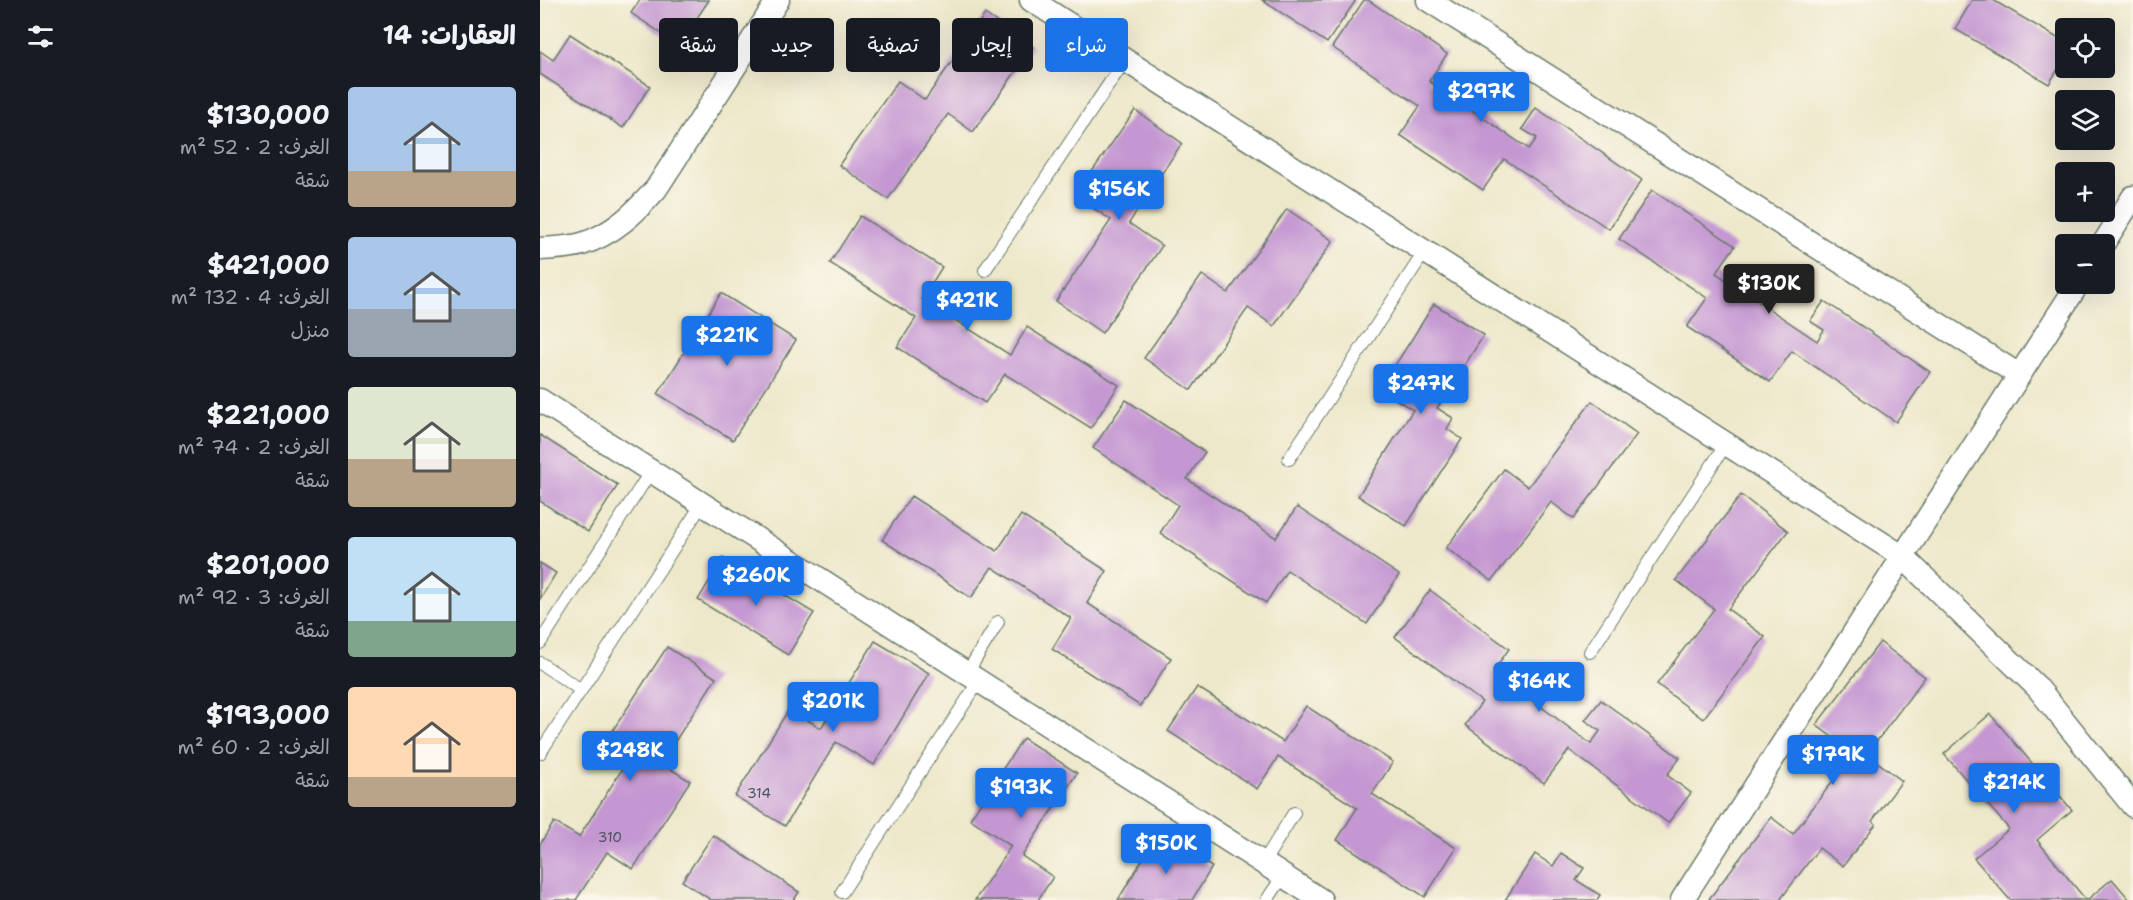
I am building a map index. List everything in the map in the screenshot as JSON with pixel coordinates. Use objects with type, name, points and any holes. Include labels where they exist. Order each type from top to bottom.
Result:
[{"type":"street","points":[[540,249],[581,244],[610,231],[635,213],[656,189],[778,0]]},
{"type":"street","points":[[1031,0],[1059,18]]},
{"type":"street","points":[[1428,0],[2019,375]]},
{"type":"street","points":[[1128,62],[1902,556],[2037,687],[2133,806]]},
{"type":"street","points":[[2109,234],[2133,197]]},
{"type":"street","points":[[1682,900],[2072,294]]},
{"type":"street","points":[[540,400],[1321,900]]},
{"type":"lane","points":[[986,270],[1117,72]]},
{"type":"lane","points":[[1289,459],[1425,251]]},
{"type":"lane","points":[[1590,652],[1726,444]]},
{"type":"lane","points":[[540,643],[651,471]]},
{"type":"lane","points":[[540,753],[702,504]]},
{"type":"lane","points":[[842,892],[973,677],[998,622]]},
{"type":"lane","points":[[540,663],[581,690]]},
{"type":"lane","points":[[1263,863],[1294,813]]},
{"type":"lane","points":[[1267,900],[1283,876]]},
{"type":"building","points":[[640,0],[709,0],[697,18],[659,18],[659,32],[631,13]]},
{"type":"building","points":[[1262,0],[1356,0],[1327,43]]},
{"type":"building","points":[[1364,0],[1368,0],[1447,54],[1429,81],[1529,149],[1537,138],[1522,129],[1536,108],[1642,180],[1609,229],[1504,159],[1483,190],[1400,135],[1420,106],[1332,47]]},
{"type":"building","points":[[1972,0],[1993,0],[2055,37],[2055,74],[2049,84],[1955,29]]},
{"type":"building","points":[[570,34],[650,86],[623,128],[540,74],[540,51],[553,60]]},
{"type":"building","points":[[952,61],[952,72],[1015,72],[973,132],[948,114],[888,199],[839,165],[898,81],[925,100]]},
{"type":"building","points":[[1135,110],[1182,143],[1129,223],[1162,246],[1102,333],[1056,301],[1111,220],[1075,196]]},
{"type":"building","points":[[1652,190],[1735,246],[1716,273],[1817,341],[1824,330],[1810,321],[1824,301],[1930,372],[1896,422],[1792,351],[1770,382],[1687,327],[1707,298],[1619,239]]},
{"type":"building","points":[[1287,209],[1333,241],[1274,326],[1248,308],[1191,390],[1144,358],[1202,275],[1228,293]]},
{"type":"building","points":[[860,216],[942,267],[922,299],[1010,355],[1027,327],[1119,385],[1091,428],[1005,374],[985,403],[897,347],[916,318],[830,263]]},
{"type":"building","points":[[721,293],[796,340],[733,440],[658,394]]},
{"type":"building","points":[[1434,304],[1484,335],[1437,408],[1453,418],[1447,429],[1462,439],[1406,526],[1358,496],[1413,410],[1380,389]]},
{"type":"building","points":[[1126,400],[1205,452],[1187,479],[1276,538],[1297,507],[1399,575],[1367,624],[1287,570],[1266,603],[1160,533],[1178,505],[1093,448]]},
{"type":"building","points":[[1592,401],[1637,434],[1574,519],[1551,502],[1492,581],[1446,548],[1504,469],[1528,487]]},
{"type":"building","points":[[540,435],[618,485],[588,532],[540,501]]},
{"type":"building","points":[[1741,495],[1788,531],[1728,609],[1765,637],[1703,719],[1657,684],[1714,609],[1676,580]]},
{"type":"building","points":[[911,496],[997,551],[1021,515],[1107,571],[1087,603],[1171,658],[1140,706],[1052,649],[1071,618],[992,567],[971,598],[882,540]]},
{"type":"building","points":[[723,558],[814,613],[788,655],[698,600]]},
{"type":"building","points":[[540,563],[556,573],[540,599]]},
{"type":"building","points":[[1430,590],[1509,649],[1493,671],[1591,744],[1600,731],[1585,720],[1601,700],[1680,758],[1667,775],[1691,793],[1668,823],[1569,750],[1544,783],[1465,725],[1482,702],[1395,637]]},
{"type":"building","points":[[875,641],[929,673],[874,765],[836,742],[785,826],[735,796],[789,709],[821,728]]},
{"type":"building","points":[[1880,642],[1925,677],[1867,754],[1902,781],[1872,821],[1876,824],[1843,866],[1819,848],[1780,900],[1709,899],[1771,817],[1793,834],[1854,753],[1816,725]]},
{"type":"building","points":[[667,647],[716,678],[661,763],[690,781],[633,869],[607,852],[576,900],[540,900],[540,844],[554,822],[579,837],[633,752],[609,736]]},
{"type":"building","points":[[1197,687],[1283,742],[1306,706],[1393,762],[1372,794],[1456,848],[1425,897],[1337,840],[1357,808],[1278,757],[1257,789],[1168,731]]},
{"type":"building","points":[[1990,714],[2072,810],[2037,840],[2086,900],[2010,900],[1974,858],[2009,829],[1944,754]]},
{"type":"building","points":[[1023,738],[1077,773],[1022,856],[1053,877],[1038,900],[975,900],[1011,846],[970,819]]},
{"type":"building","points":[[713,835],[799,892],[794,900],[711,900],[682,881]]},
{"type":"building","points":[[1157,835],[1212,867],[1192,900],[1118,900]]},
{"type":"building","points":[[1561,853],[1584,868],[1576,880],[1600,895],[1597,900],[1505,900],[1535,854],[1553,866]]},
{"type":"building","points":[[2112,879],[2130,900],[2087,900]]}]
